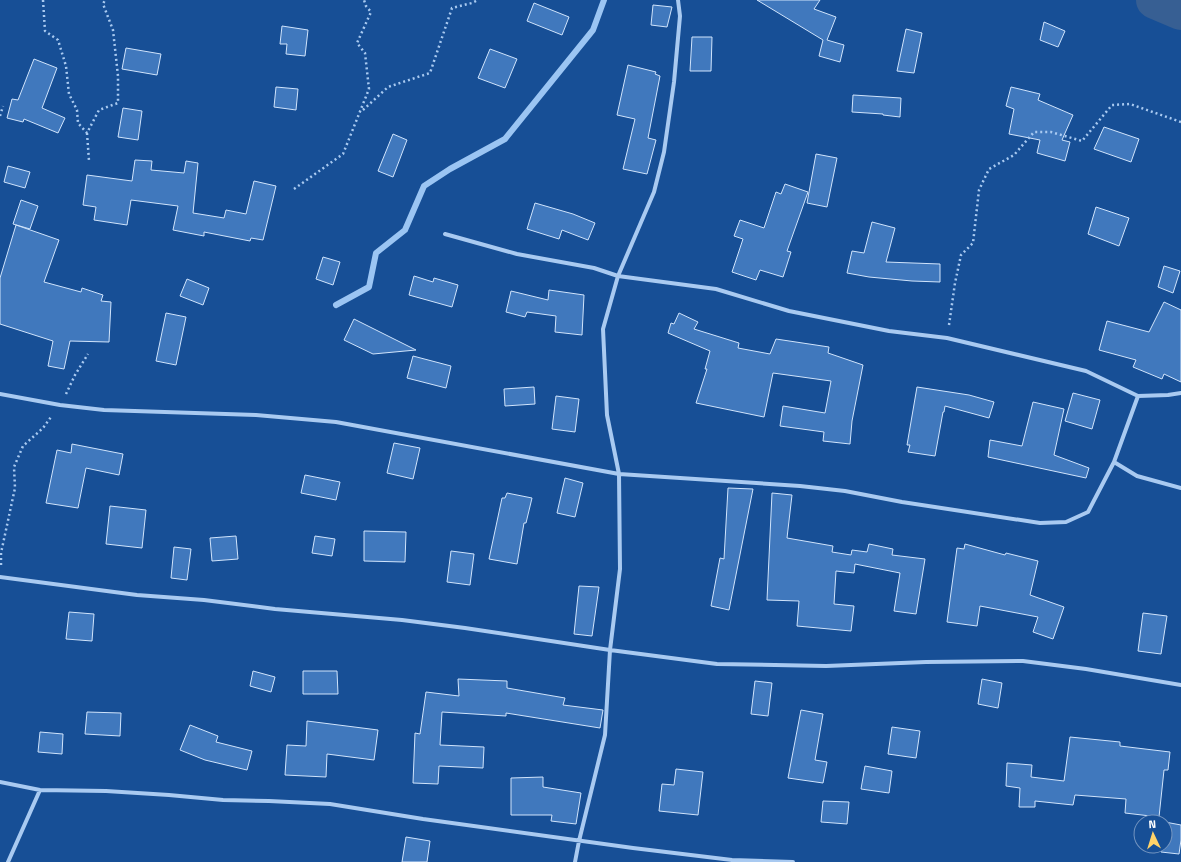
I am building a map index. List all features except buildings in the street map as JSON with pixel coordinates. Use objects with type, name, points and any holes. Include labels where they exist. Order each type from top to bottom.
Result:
[{"type":"street","points":[[575,862],[605,735],[610,650],[620,569],[619,474],[607,415],[603,329],[618,276],[654,192],[664,152],[674,82],[680,16],[678,0]]},
{"type":"street","points":[[445,234],[516,254],[594,268],[618,276],[716,289],[789,310],[889,331],[947,338],[1086,371],[1138,396],[1181,393]]},
{"type":"street","points":[[0,394],[60,405],[104,410],[256,415],[336,422],[619,474],[778,484],[830,489],[1040,524],[1066,522],[1088,512],[1114,462],[1138,396]]},
{"type":"street","points":[[1114,462],[1137,476],[1181,488]]},
{"type":"street","points":[[0,577],[138,595],[204,600],[275,610],[402,620],[717,664],[826,666],[926,662],[1022,661],[1086,668],[1181,685]]},
{"type":"street","points":[[0,782],[40,790],[169,795],[223,800],[330,804],[579,841],[732,861],[793,862]]},
{"type":"street","points":[[8,862],[40,790]]},
{"type":"path","points":[[43,0],[45,31],[58,40],[66,66],[69,94],[77,110],[78,123],[87,133]]},
{"type":"path","points":[[89,161],[87,133],[99,110],[118,103],[118,76],[113,30],[103,4],[105,0]]},
{"type":"path","points":[[294,189],[343,154],[361,112],[369,89],[365,53],[357,43],[371,12],[366,6],[364,0]]},
{"type":"path","points":[[361,112],[388,87],[430,73],[452,8],[478,0]]},
{"type":"path","points":[[947,338],[955,283],[961,255],[973,243],[980,190],[989,169],[1014,155],[1034,132],[1051,132],[1082,141],[1112,105],[1130,104],[1181,122]]},
{"type":"path","points":[[0,116],[3,106]]},
{"type":"path","points":[[1,568],[1,553],[15,488],[14,467],[23,446],[43,428],[60,405],[75,375],[88,354]]},
{"type":"waterway","points":[[336,305],[369,287],[376,253],[405,230],[424,186],[450,169],[505,139],[593,30],[604,0]]},
{"type":"waterway","points":[[1155,0],[1181,11]]}]
